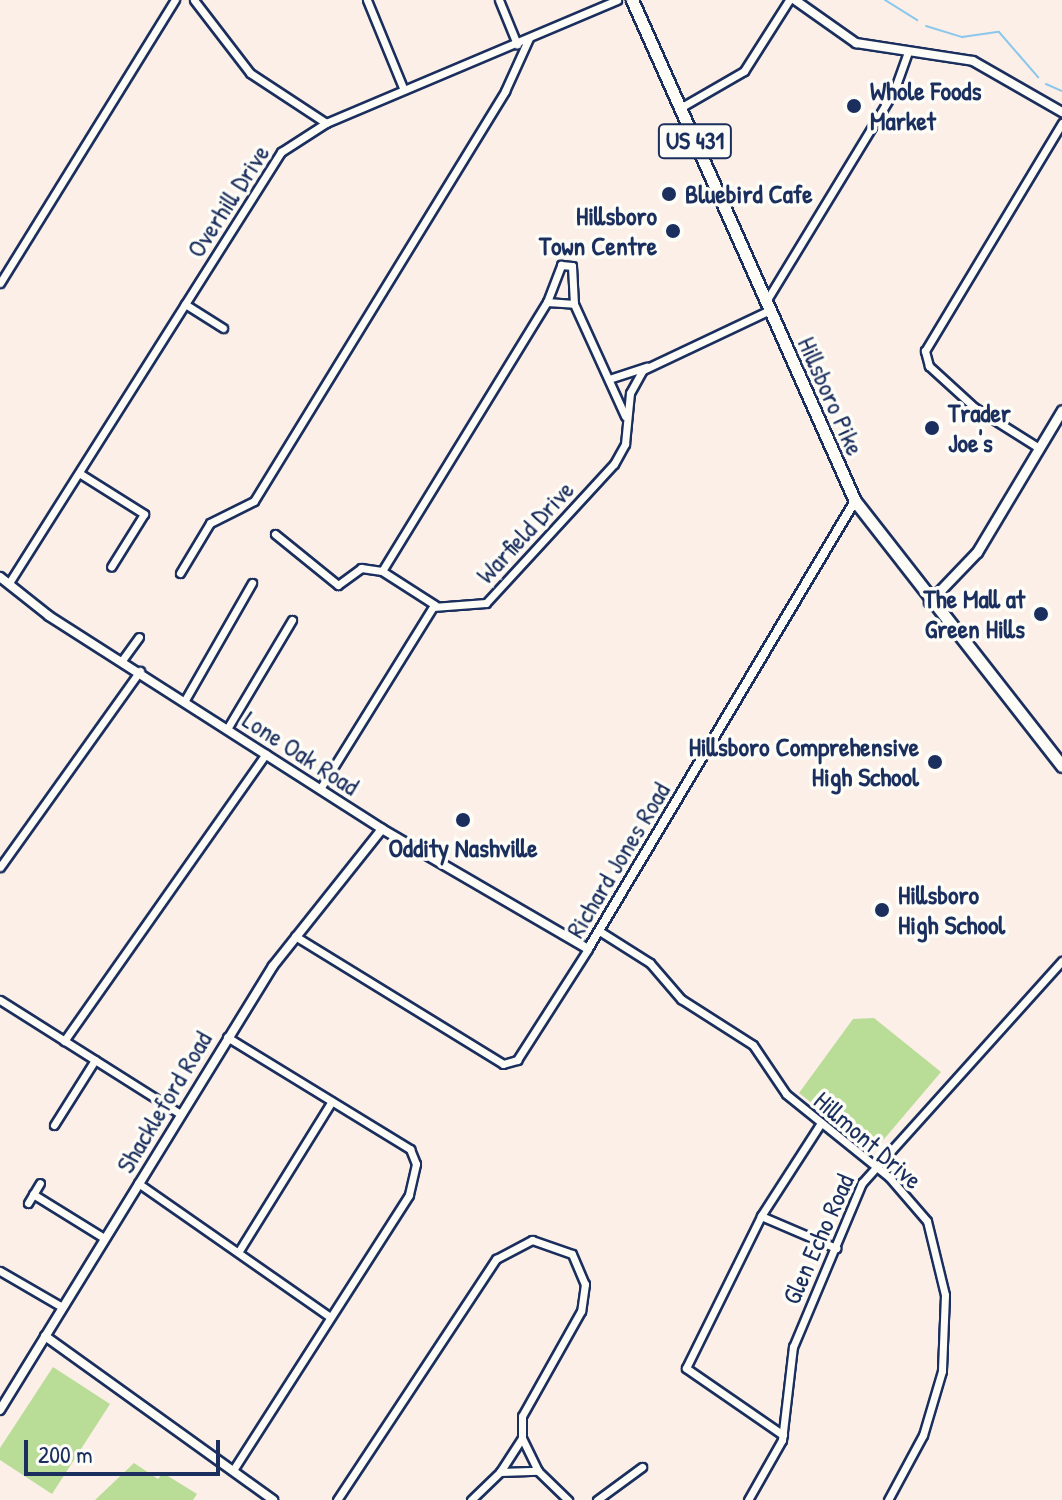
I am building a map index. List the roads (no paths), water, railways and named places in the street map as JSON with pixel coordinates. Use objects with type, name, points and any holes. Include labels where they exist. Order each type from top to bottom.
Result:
[{"type":"main road","name":"Hillsboro Pike","points":[[632,0],[855,501],[929,602],[1062,766]]},
{"type":"main road","points":[[929,602],[977,552],[1062,410]]},
{"type":"street","points":[[0,283],[175,0]]},
{"type":"street","points":[[194,0],[250,73],[326,123]]},
{"type":"street","points":[[367,0],[404,90]]},
{"type":"street","points":[[499,0],[517,44]]},
{"type":"street","name":"Overhill Drive","points":[[9,583],[281,152],[326,123],[617,0]]},
{"type":"street","points":[[680,108],[744,71],[792,0],[856,43],[984,65],[1062,112]]},
{"type":"street","points":[[180,573],[210,523],[245,510],[266,482],[505,91],[529,38]]},
{"type":"street","points":[[609,379],[647,367],[767,307],[894,91],[908,52]]},
{"type":"street","points":[[1039,448],[974,407],[929,366],[925,351],[1062,123]]},
{"type":"street","points":[[382,571],[547,302],[557,271],[567,264],[574,304],[626,420]]},
{"type":"street","points":[[547,302],[574,304]]},
{"type":"street","points":[[185,304],[223,328]]},
{"type":"street","name":"Warfield Drive","points":[[435,605],[476,609],[489,601],[614,464],[630,393],[647,367]]},
{"type":"street","points":[[79,473],[144,514],[111,567]]},
{"type":"street","name":"Richard Jones Road","points":[[295,936],[503,1064],[517,1060],[601,932],[855,501]]},
{"type":"street","points":[[275,534],[338,585],[361,568],[382,571],[435,605],[320,789]]},
{"type":"street","name":"Lone Oak Road","points":[[0,577],[382,829],[588,949]]},
{"type":"street","points":[[185,700],[252,583]]},
{"type":"street","points":[[227,729],[292,620]]},
{"type":"street","points":[[123,659],[139,637]]},
{"type":"street","points":[[0,867],[140,671]]},
{"type":"street","points":[[64,1041],[266,754]]},
{"type":"street","name":"Shackleford Road","points":[[0,1410],[227,1037],[295,936],[382,829]]},
{"type":"street","name":"Hillmont Drive","points":[[601,932],[650,963],[681,999],[753,1045],[786,1094],[874,1165],[927,1221],[945,1295],[942,1371],[923,1435],[888,1500]]},
{"type":"street","name":"Glen Echo Road","points":[[748,1500],[783,1435],[793,1347],[874,1165],[1062,961]]},
{"type":"street","points":[[0,1000],[179,1113]]},
{"type":"street","points":[[227,1037],[410,1149],[416,1164],[409,1195],[233,1470]]},
{"type":"street","points":[[54,1125],[95,1060]]},
{"type":"street","points":[[239,1251],[332,1101]]},
{"type":"street","points":[[783,1435],[690,1375],[687,1359],[761,1216],[821,1123]]},
{"type":"street","points":[[28,1203],[40,1183]]},
{"type":"street","points":[[138,1183],[330,1317]]},
{"type":"street","points":[[33,1194],[104,1238]]},
{"type":"street","points":[[761,1216],[836,1248]]},
{"type":"street","points":[[337,1500],[496,1259],[532,1240],[565,1251],[580,1266],[586,1298],[532,1390],[522,1438],[500,1472],[471,1500]]},
{"type":"street","points":[[0,1271],[62,1307]]},
{"type":"street","points":[[45,1336],[273,1500]]},
{"type":"street","points":[[522,1438],[538,1471],[568,1500]]},
{"type":"street","points":[[597,1500],[642,1467]]},
{"type":"street","points":[[500,1472],[538,1471]]},
{"type":"waterway","points":[[885,0],[917,20]]},
{"type":"waterway","points":[[926,26],[962,37],[999,32],[1038,77]]},
{"type":"waterway","points":[[1046,84],[1062,91]]},
{"type":"place","name":"Whole Foods Market","points":[[854,106]]},
{"type":"place","name":"Bluebird Cafe","points":[[669,194]]},
{"type":"place","name":"Hillsboro Town Centre","points":[[673,231]]},
{"type":"place","name":"Trader Joe's","points":[[932,428]]},
{"type":"place","name":"The Mall at Green Hills","points":[[1041,614]]},
{"type":"place","name":"Hillsboro Comprehensive High School","points":[[935,762]]},
{"type":"place","name":"Oddity Nashville","points":[[463,820]]},
{"type":"place","name":"Hillsboro High School","points":[[882,910]]}]
